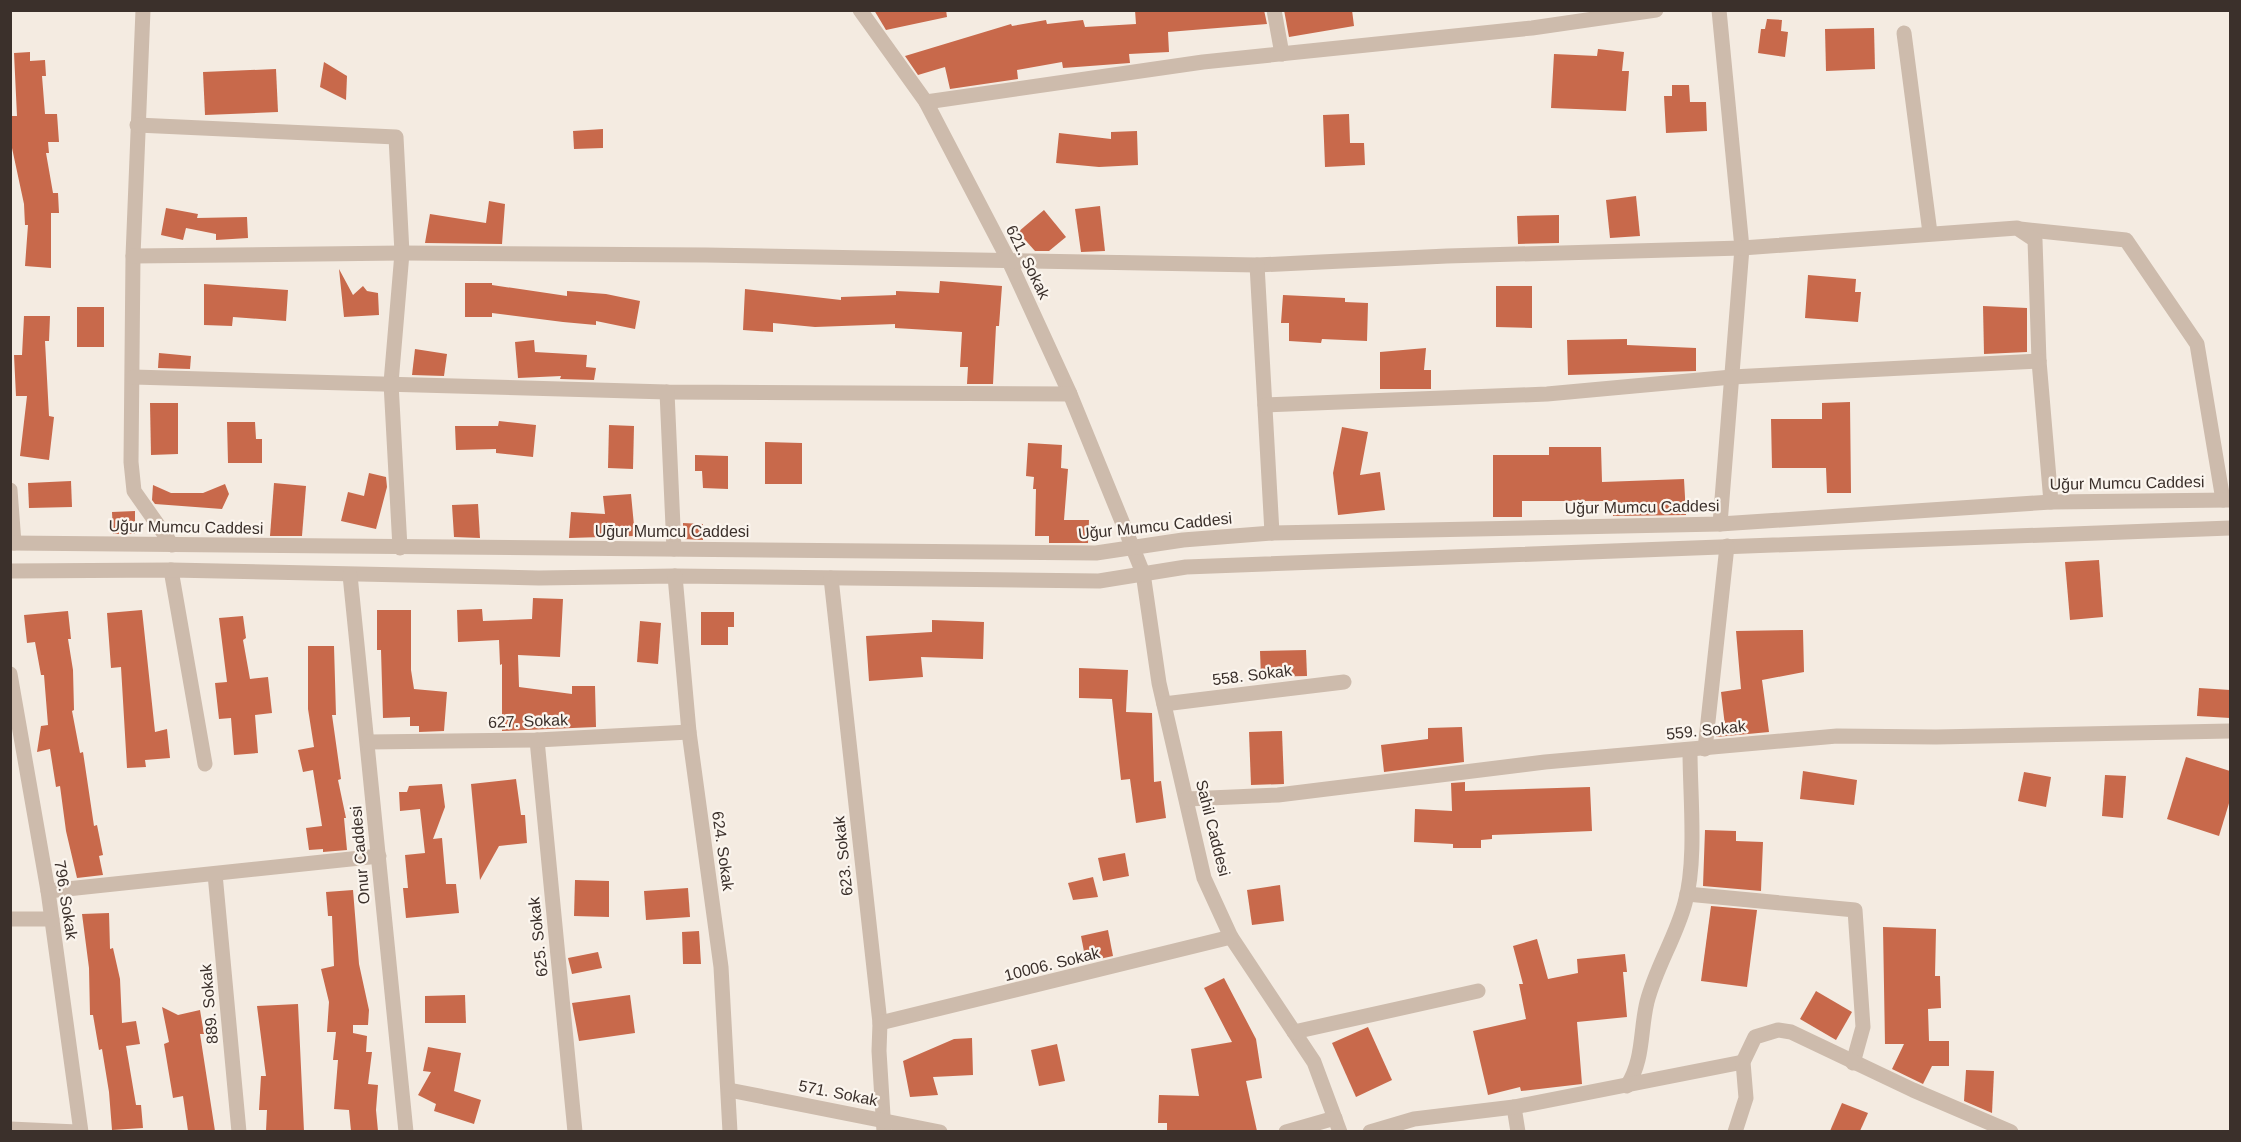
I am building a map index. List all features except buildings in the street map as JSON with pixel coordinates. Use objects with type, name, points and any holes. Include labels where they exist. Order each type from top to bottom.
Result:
[{"type":"street","points":[[143,10],[133,256],[131,462],[134,491],[172,545]]},
{"type":"street","name":"621. Sokak","points":[[860,10],[926,102],[1009,261],[1070,394],[1143,573]]},
{"type":"street","points":[[1274,10],[1282,54]]},
{"type":"street","points":[[926,102],[1203,62],[1532,28],[1656,10]]},
{"type":"street","points":[[1719,10],[1742,248],[1720,524]]},
{"type":"street","points":[[1904,33],[1930,234]]},
{"type":"street","points":[[137,124],[396,137],[402,253],[391,383],[400,548]]},
{"type":"street","points":[[133,256],[402,253],[1257,265],[1742,248],[2018,228],[2126,240],[2197,344],[2227,500]]},
{"type":"street","points":[[2018,228],[2035,240],[2039,361],[2051,502]]},
{"type":"street","points":[[1257,265],[1272,533]]},
{"type":"street","points":[[1265,405],[1547,394],[1732,377],[2039,361]]},
{"type":"street","points":[[133,377],[667,392],[1070,394]]},
{"type":"street","points":[[667,392],[674,549]]},
{"type":"street","points":[[10,490],[12,543]]},
{"type":"street","name":"Uğur Mumcu Caddesi","points":[[12,543],[1096,553],[1132,547],[1272,533],[1720,524],[2051,502],[2227,500]]},
{"type":"street","points":[[10,571],[171,570],[539,578],[675,576],[1098,581],[1186,567],[2230,528]]},
{"type":"street","points":[[1627,1086],[1635,1073],[1639,1059],[1647,1000],[1678,926],[1687,894],[1697,750],[1727,546]]},
{"type":"street","points":[[171,570],[205,764]]},
{"type":"street","name":"Sahil Caddesi","points":[[1143,573],[1164,704],[1204,878],[1231,937],[1314,1062],[1338,1125]]},
{"type":"street","name":"Onur Caddesi","points":[[350,575],[406,1131]]},
{"type":"street","name":"624. Sokak","points":[[675,576],[689,732],[721,967],[730,1131]]},
{"type":"street","name":"623. Sokak","points":[[831,578],[880,1023],[879,1051],[884,1126]]},
{"type":"street","name":"796. Sokak","points":[[10,674],[16,749],[48,891],[79,1131]]},
{"type":"street","name":"558. Sokak","points":[[1164,704],[1344,682]]},
{"type":"street","name":"559. Sokak","points":[[1187,799],[1278,795],[1545,762],[1838,736],[1936,737],[2230,731]]},
{"type":"street","name":"627. Sokak","points":[[368,742],[537,740],[689,732]]},
{"type":"street","name":"625. Sokak","points":[[537,740],[575,1131]]},
{"type":"street","points":[[48,891],[379,856]]},
{"type":"street","name":"889. Sokak","points":[[214,874],[239,1131]]},
{"type":"street","points":[[1687,894],[1855,910],[1863,1027],[1853,1063]]},
{"type":"street","points":[[10,919],[51,919]]},
{"type":"street","name":"10006. Sokak","points":[[880,1023],[1231,937]]},
{"type":"street","points":[[1294,1032],[1478,991]]},
{"type":"street","points":[[1735,1131],[1746,1098],[1743,1062],[1755,1037],[1778,1030],[1791,1032],[1853,1063],[2011,1131]]},
{"type":"street","points":[[1370,1131],[1414,1119],[1514,1107],[1743,1062]]},
{"type":"street","name":"571. Sokak","points":[[729,1090],[884,1126],[940,1131]]},
{"type":"street","points":[[1514,1107],[1518,1131]]},
{"type":"street","points":[[1286,1131],[1338,1125]]},
{"type":"street","points":[[10,1129],[79,1131]]}]
